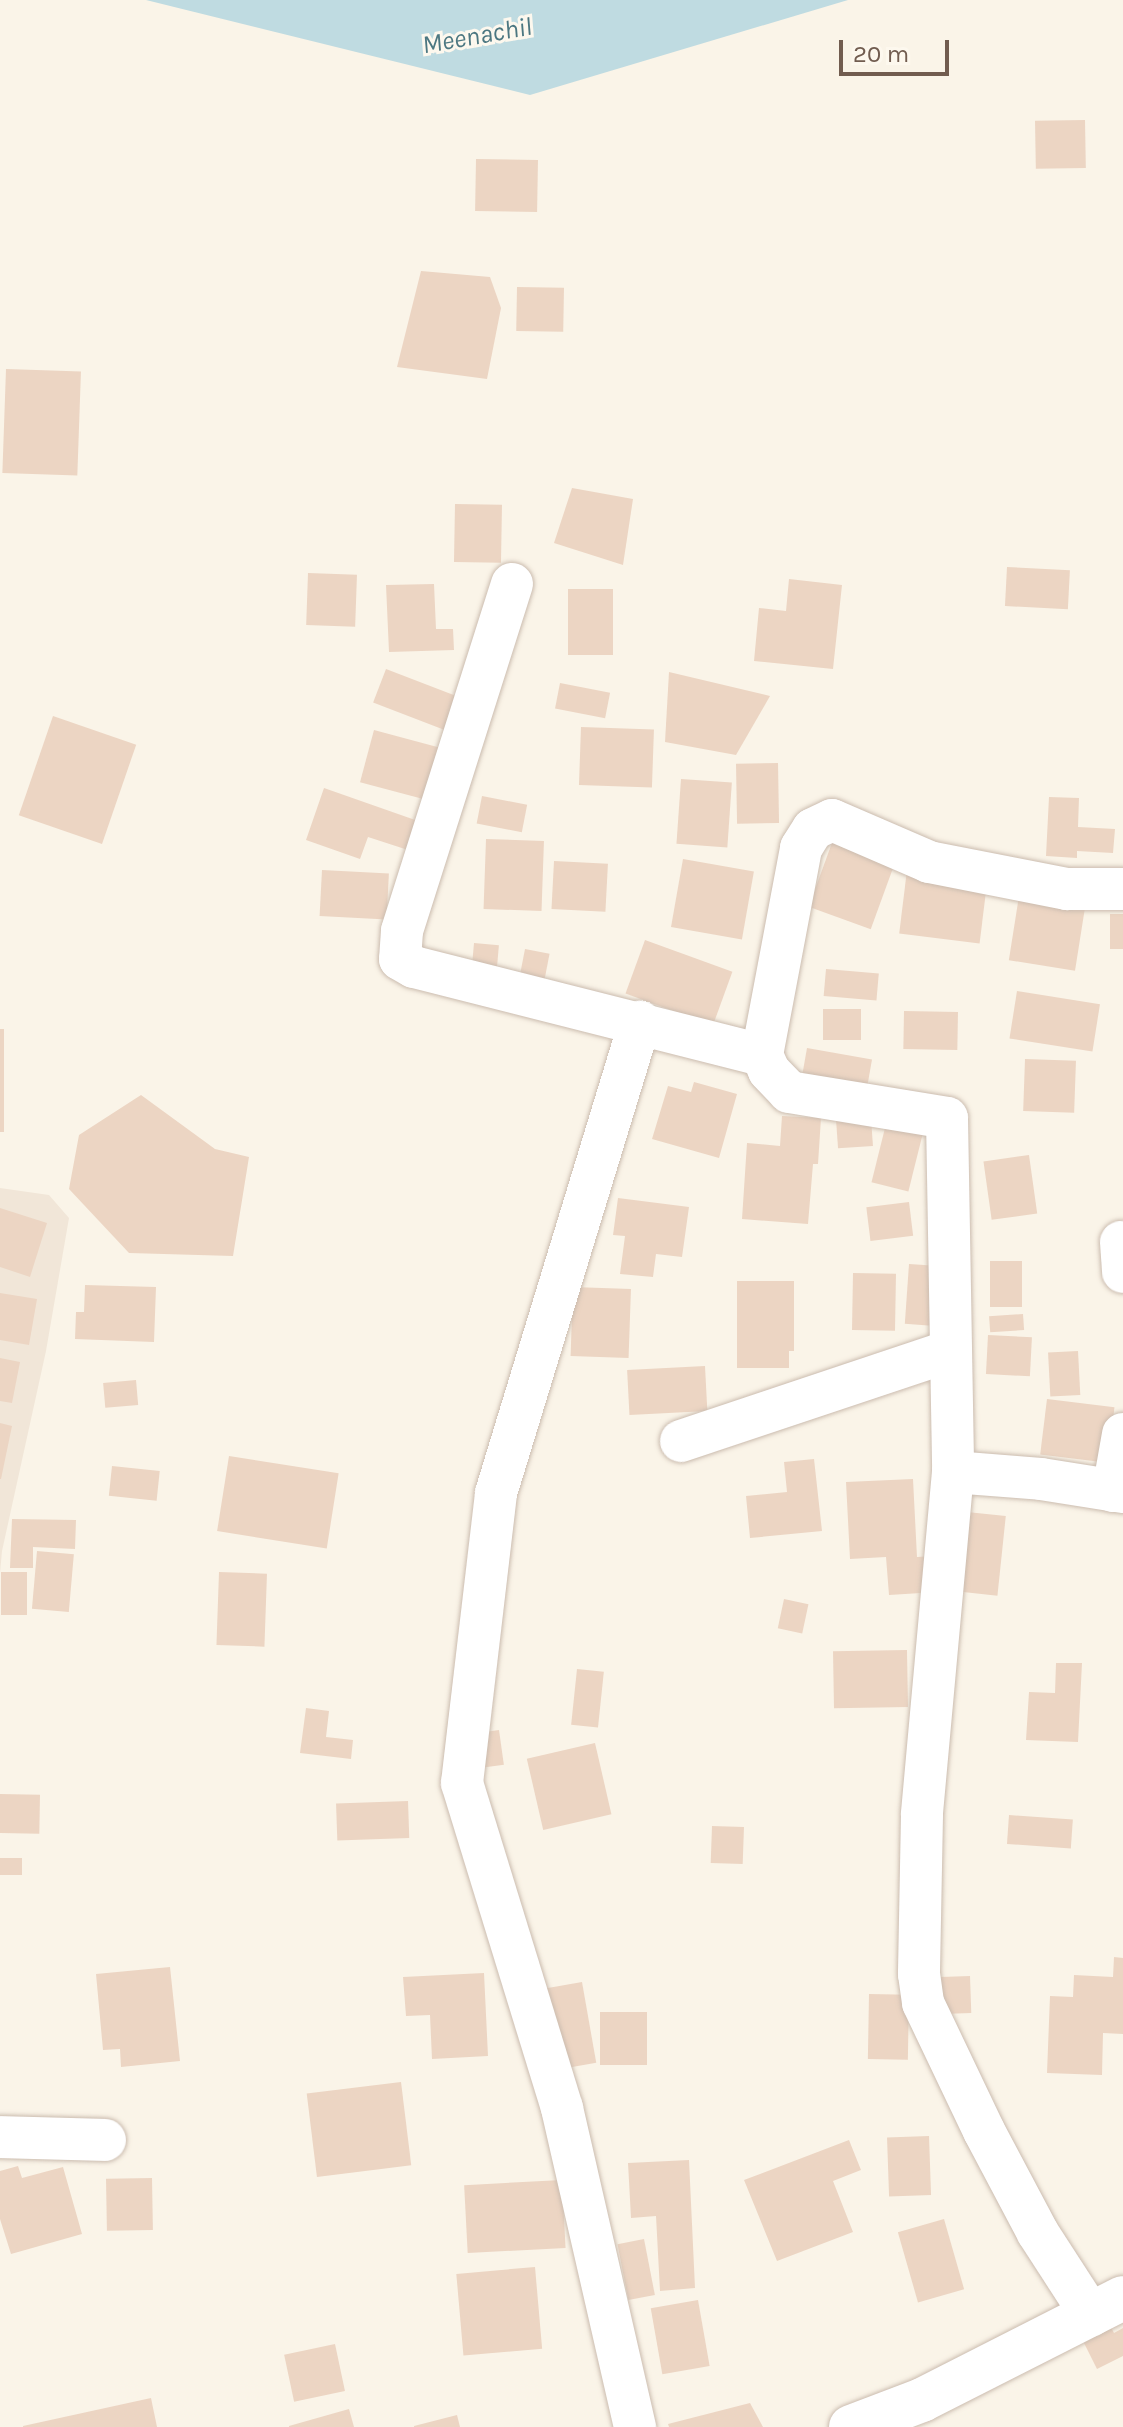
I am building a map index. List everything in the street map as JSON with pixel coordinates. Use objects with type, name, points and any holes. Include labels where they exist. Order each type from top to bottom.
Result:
[{"type":"main road","points":[[851,2427],[922,2400],[1107,2307]]},
{"type":"street","points":[[512,584],[402,931],[400,959],[414,967],[762,1055]]},
{"type":"street","points":[[1107,2307],[1038,2233],[923,2003],[919,1974],[922,1815],[953,1472],[947,1118],[789,1092],[769,1071],[762,1055],[801,848],[813,829],[832,820],[929,862],[1067,889],[1123,889]]},
{"type":"street","points":[[635,2427],[562,2108],[462,1783],[496,1493],[640,1022]]},
{"type":"street","points":[[681,1441],[950,1351]]},
{"type":"street","points":[[953,1472],[1041,1479],[1118,1492],[1123,1434]]},
{"type":"street","points":[[0,2137],[105,2140]]},
{"type":"shaded area","points":[[0,1188],[49,1195],[69,1218],[46,1351],[2,1551],[0,1573]]},
{"type":"water","name":"Meenachil","points":[[146,0],[848,0],[530,95]]},
{"type":"building","points":[[1085,120],[1086,168],[1036,169],[1035,121]]},
{"type":"building","points":[[476,159],[538,160],[537,212],[475,211]]},
{"type":"building","points":[[421,271],[490,277],[501,308],[487,379],[397,367]]},
{"type":"building","points":[[517,287],[564,288],[563,332],[516,331]]},
{"type":"building","points":[[6,369],[81,372],[77,476],[2,473]]},
{"type":"building","points":[[572,488],[633,499],[623,565],[554,543]]},
{"type":"building","points":[[455,504],[502,505],[501,563],[454,562]]},
{"type":"building","points":[[1007,567],[1070,570],[1068,609],[1005,606]]},
{"type":"building","points":[[308,573],[357,575],[355,627],[306,625]]},
{"type":"building","points":[[789,579],[842,585],[833,669],[754,661],[759,608],[786,611]]},
{"type":"building","points":[[434,584],[436,629],[453,629],[454,650],[389,652],[386,585]]},
{"type":"building","points":[[568,589],[613,589],[613,655],[568,655]]},
{"type":"building","points":[[386,669],[465,699],[452,733],[373,703]]},
{"type":"building","points":[[669,672],[770,696],[736,755],[665,742]]},
{"type":"building","points":[[560,683],[610,693],[605,718],[555,709]]},
{"type":"building","points":[[53,716],[136,745],[102,844],[19,815]]},
{"type":"building","points":[[581,727],[654,730],[652,788],[579,785]]},
{"type":"building","points":[[374,730],[450,750],[436,803],[360,782]]},
{"type":"building","points":[[778,763],[779,823],[737,824],[736,764]]},
{"type":"building","points":[[681,779],[732,783],[727,847],[676,844]]},
{"type":"building","points":[[324,788],[418,821],[408,850],[368,837],[360,859],[306,840]]},
{"type":"building","points":[[482,796],[527,805],[522,832],[477,823]]},
{"type":"building","points":[[1049,797],[1079,798],[1078,827],[1115,829],[1113,853],[1077,851],[1077,858],[1046,856]]},
{"type":"building","points":[[486,839],[544,841],[542,911],[484,909]]},
{"type":"building","points":[[833,840],[895,863],[871,929],[809,907]]},
{"type":"building","points":[[683,859],[754,872],[742,939],[671,927]]},
{"type":"building","points":[[554,861],[608,864],[605,912],[551,909]]},
{"type":"building","points":[[322,870],[389,874],[387,919],[320,916]]},
{"type":"building","points":[[907,870],[987,880],[980,943],[899,934]]},
{"type":"building","points":[[1019,896],[1085,906],[1075,971],[1009,960]]},
{"type":"building","points":[[1110,914],[1123,914],[1123,949],[1110,949]]},
{"type":"building","points":[[645,940],[732,972],[713,1025],[626,994]]},
{"type":"building","points":[[474,943],[499,945],[496,974],[471,972]]},
{"type":"building","points":[[525,949],[550,954],[542,994],[517,989]]},
{"type":"building","points":[[826,969],[879,974],[876,1001],[824,996]]},
{"type":"building","points":[[1017,991],[1100,1004],[1092,1052],[1009,1038]]},
{"type":"building","points":[[823,1009],[861,1009],[861,1040],[823,1040]]},
{"type":"building","points":[[904,1011],[958,1012],[957,1050],[903,1049]]},
{"type":"building","points":[[0,1029],[4,1029],[4,1132],[0,1132]]},
{"type":"building","points":[[807,1048],[872,1059],[865,1097],[800,1085]]},
{"type":"building","points":[[1025,1059],[1076,1061],[1074,1113],[1023,1111]]},
{"type":"building","points":[[694,1082],[737,1094],[719,1158],[652,1139],[668,1086],[691,1092]]},
{"type":"building","points":[[141,1095],[215,1149],[249,1157],[233,1256],[129,1253],[69,1189],[79,1135]]},
{"type":"building","points":[[782,1116],[821,1118],[818,1164],[813,1164],[808,1224],[742,1219],[747,1143],[780,1146]]},
{"type":"building","points":[[871,1118],[873,1146],[838,1148],[836,1120]]},
{"type":"building","points":[[886,1124],[923,1133],[908,1191],[871,1182]]},
{"type":"building","points":[[1029,1155],[1037,1213],[992,1220],[983,1161]]},
{"type":"building","points":[[618,1198],[689,1207],[682,1257],[656,1254],[653,1277],[620,1274],[625,1236],[613,1235]]},
{"type":"building","points":[[909,1202],[913,1236],[870,1241],[866,1207]]},
{"type":"building","points":[[0,1208],[47,1223],[30,1277],[0,1267]]},
{"type":"building","points":[[990,1261],[1022,1261],[1022,1307],[990,1307]]},
{"type":"building","points":[[909,1264],[939,1266],[935,1326],[905,1324]]},
{"type":"building","points":[[853,1273],[896,1274],[895,1331],[852,1330]]},
{"type":"building","points":[[737,1281],[794,1281],[794,1351],[789,1351],[789,1368],[737,1368]]},
{"type":"building","points":[[85,1285],[156,1287],[154,1342],[75,1339],[76,1312],[84,1312]]},
{"type":"building","points":[[573,1287],[631,1289],[629,1358],[571,1356]]},
{"type":"building","points":[[0,1293],[37,1299],[29,1345],[0,1340]]},
{"type":"building","points":[[1023,1314],[1024,1330],[990,1332],[989,1316]]},
{"type":"building","points":[[988,1335],[1032,1337],[1030,1376],[986,1374]]},
{"type":"building","points":[[1078,1351],[1080,1395],[1050,1397],[1048,1353]]},
{"type":"building","points":[[0,1358],[20,1362],[12,1403],[0,1401]]},
{"type":"building","points":[[705,1366],[707,1411],[629,1415],[627,1370]]},
{"type":"building","points":[[136,1380],[138,1405],[105,1408],[103,1383]]},
{"type":"building","points":[[1047,1399],[1114,1407],[1108,1463],[1040,1455]]},
{"type":"building","points":[[0,1423],[12,1426],[1,1479],[0,1479]]},
{"type":"building","points":[[229,1456],[339,1473],[327,1548],[217,1531]]},
{"type":"building","points":[[814,1459],[822,1531],[750,1538],[746,1496],[787,1492],[784,1462]]},
{"type":"building","points":[[112,1466],[160,1471],[157,1501],[109,1496]]},
{"type":"building","points":[[913,1479],[917,1557],[934,1556],[937,1592],[889,1595],[886,1557],[850,1559],[846,1482]]},
{"type":"building","points":[[967,1512],[1006,1516],[997,1596],[959,1592]]},
{"type":"building","points":[[12,1519],[76,1520],[75,1549],[33,1547],[33,1568],[10,1568]]},
{"type":"building","points":[[37,1551],[74,1554],[69,1612],[32,1609]]},
{"type":"building","points":[[1,1572],[27,1572],[27,1615],[1,1615]]},
{"type":"building","points":[[219,1572],[267,1574],[264,1647],[216,1645]]},
{"type":"building","points":[[784,1599],[808,1604],[802,1634],[778,1628]]},
{"type":"building","points":[[907,1650],[908,1707],[834,1708],[833,1651]]},
{"type":"building","points":[[1056,1663],[1082,1663],[1078,1742],[1026,1740],[1029,1692],[1055,1693]]},
{"type":"building","points":[[577,1669],[604,1672],[598,1728],[571,1725]]},
{"type":"building","points":[[306,1708],[329,1711],[326,1737],[353,1740],[351,1759],[300,1753]]},
{"type":"building","points":[[499,1730],[504,1765],[474,1769],[469,1734]]},
{"type":"building","points":[[595,1743],[611,1814],[543,1830],[527,1759]]},
{"type":"building","points":[[0,1794],[40,1795],[39,1834],[0,1833]]},
{"type":"building","points":[[408,1801],[409,1838],[337,1840],[336,1804]]},
{"type":"building","points":[[1009,1815],[1073,1819],[1071,1848],[1007,1844]]},
{"type":"building","points":[[712,1826],[744,1827],[743,1864],[711,1863]]},
{"type":"building","points":[[0,1858],[22,1858],[22,1875],[0,1875]]},
{"type":"building","points":[[1114,1957],[1123,1958],[1123,2034],[1103,2033],[1102,2075],[1047,2073],[1050,1996],[1073,1997],[1074,1975],[1113,1977]]},
{"type":"building","points":[[170,1967],[180,2061],[121,2067],[120,2049],[103,2050],[96,1974]]},
{"type":"building","points":[[484,1973],[488,2056],[432,2059],[430,2015],[406,2016],[403,1977]]},
{"type":"building","points":[[970,1976],[971,2013],[942,2014],[941,1977]]},
{"type":"building","points":[[582,1982],[596,2063],[561,2069],[547,1988]]},
{"type":"building","points":[[869,1994],[909,1995],[908,2060],[868,2059]]},
{"type":"building","points":[[600,2012],[647,2012],[647,2065],[600,2065]]},
{"type":"building","points":[[401,2082],[411,2165],[317,2177],[307,2094]]},
{"type":"building","points":[[929,2136],[931,2195],[889,2196],[887,2137]]},
{"type":"building","points":[[849,2140],[861,2170],[833,2181],[853,2232],[777,2261],[744,2180]]},
{"type":"building","points":[[689,2160],[695,2288],[660,2291],[656,2216],[631,2218],[628,2163]]},
{"type":"building","points":[[18,2166],[22,2178],[63,2167],[82,2234],[11,2254],[0,2219],[0,2171]]},
{"type":"building","points":[[152,2178],[153,2230],[107,2231],[106,2179]]},
{"type":"building","points":[[562,2180],[566,2248],[468,2253],[464,2185]]},
{"type":"building","points":[[944,2219],[964,2289],[918,2302],[898,2232]]},
{"type":"building","points":[[644,2239],[655,2295],[628,2300],[617,2244]]},
{"type":"building","points":[[535,2267],[542,2349],[463,2356],[456,2274]]},
{"type":"building","points":[[698,2300],[710,2366],[662,2374],[651,2308]]},
{"type":"building","points":[[1107,2320],[1114,2333],[1123,2328],[1123,2356],[1097,2369],[1080,2335]]},
{"type":"building","points":[[335,2344],[345,2391],[294,2402],[284,2355]]},
{"type":"building","points":[[151,2398],[157,2427],[23,2427],[23,2426]]},
{"type":"building","points":[[750,2403],[763,2427],[669,2427],[668,2424]]},
{"type":"building","points":[[349,2409],[354,2427],[289,2427],[289,2426]]},
{"type":"building","points":[[457,2415],[460,2427],[414,2427],[414,2426]]}]
